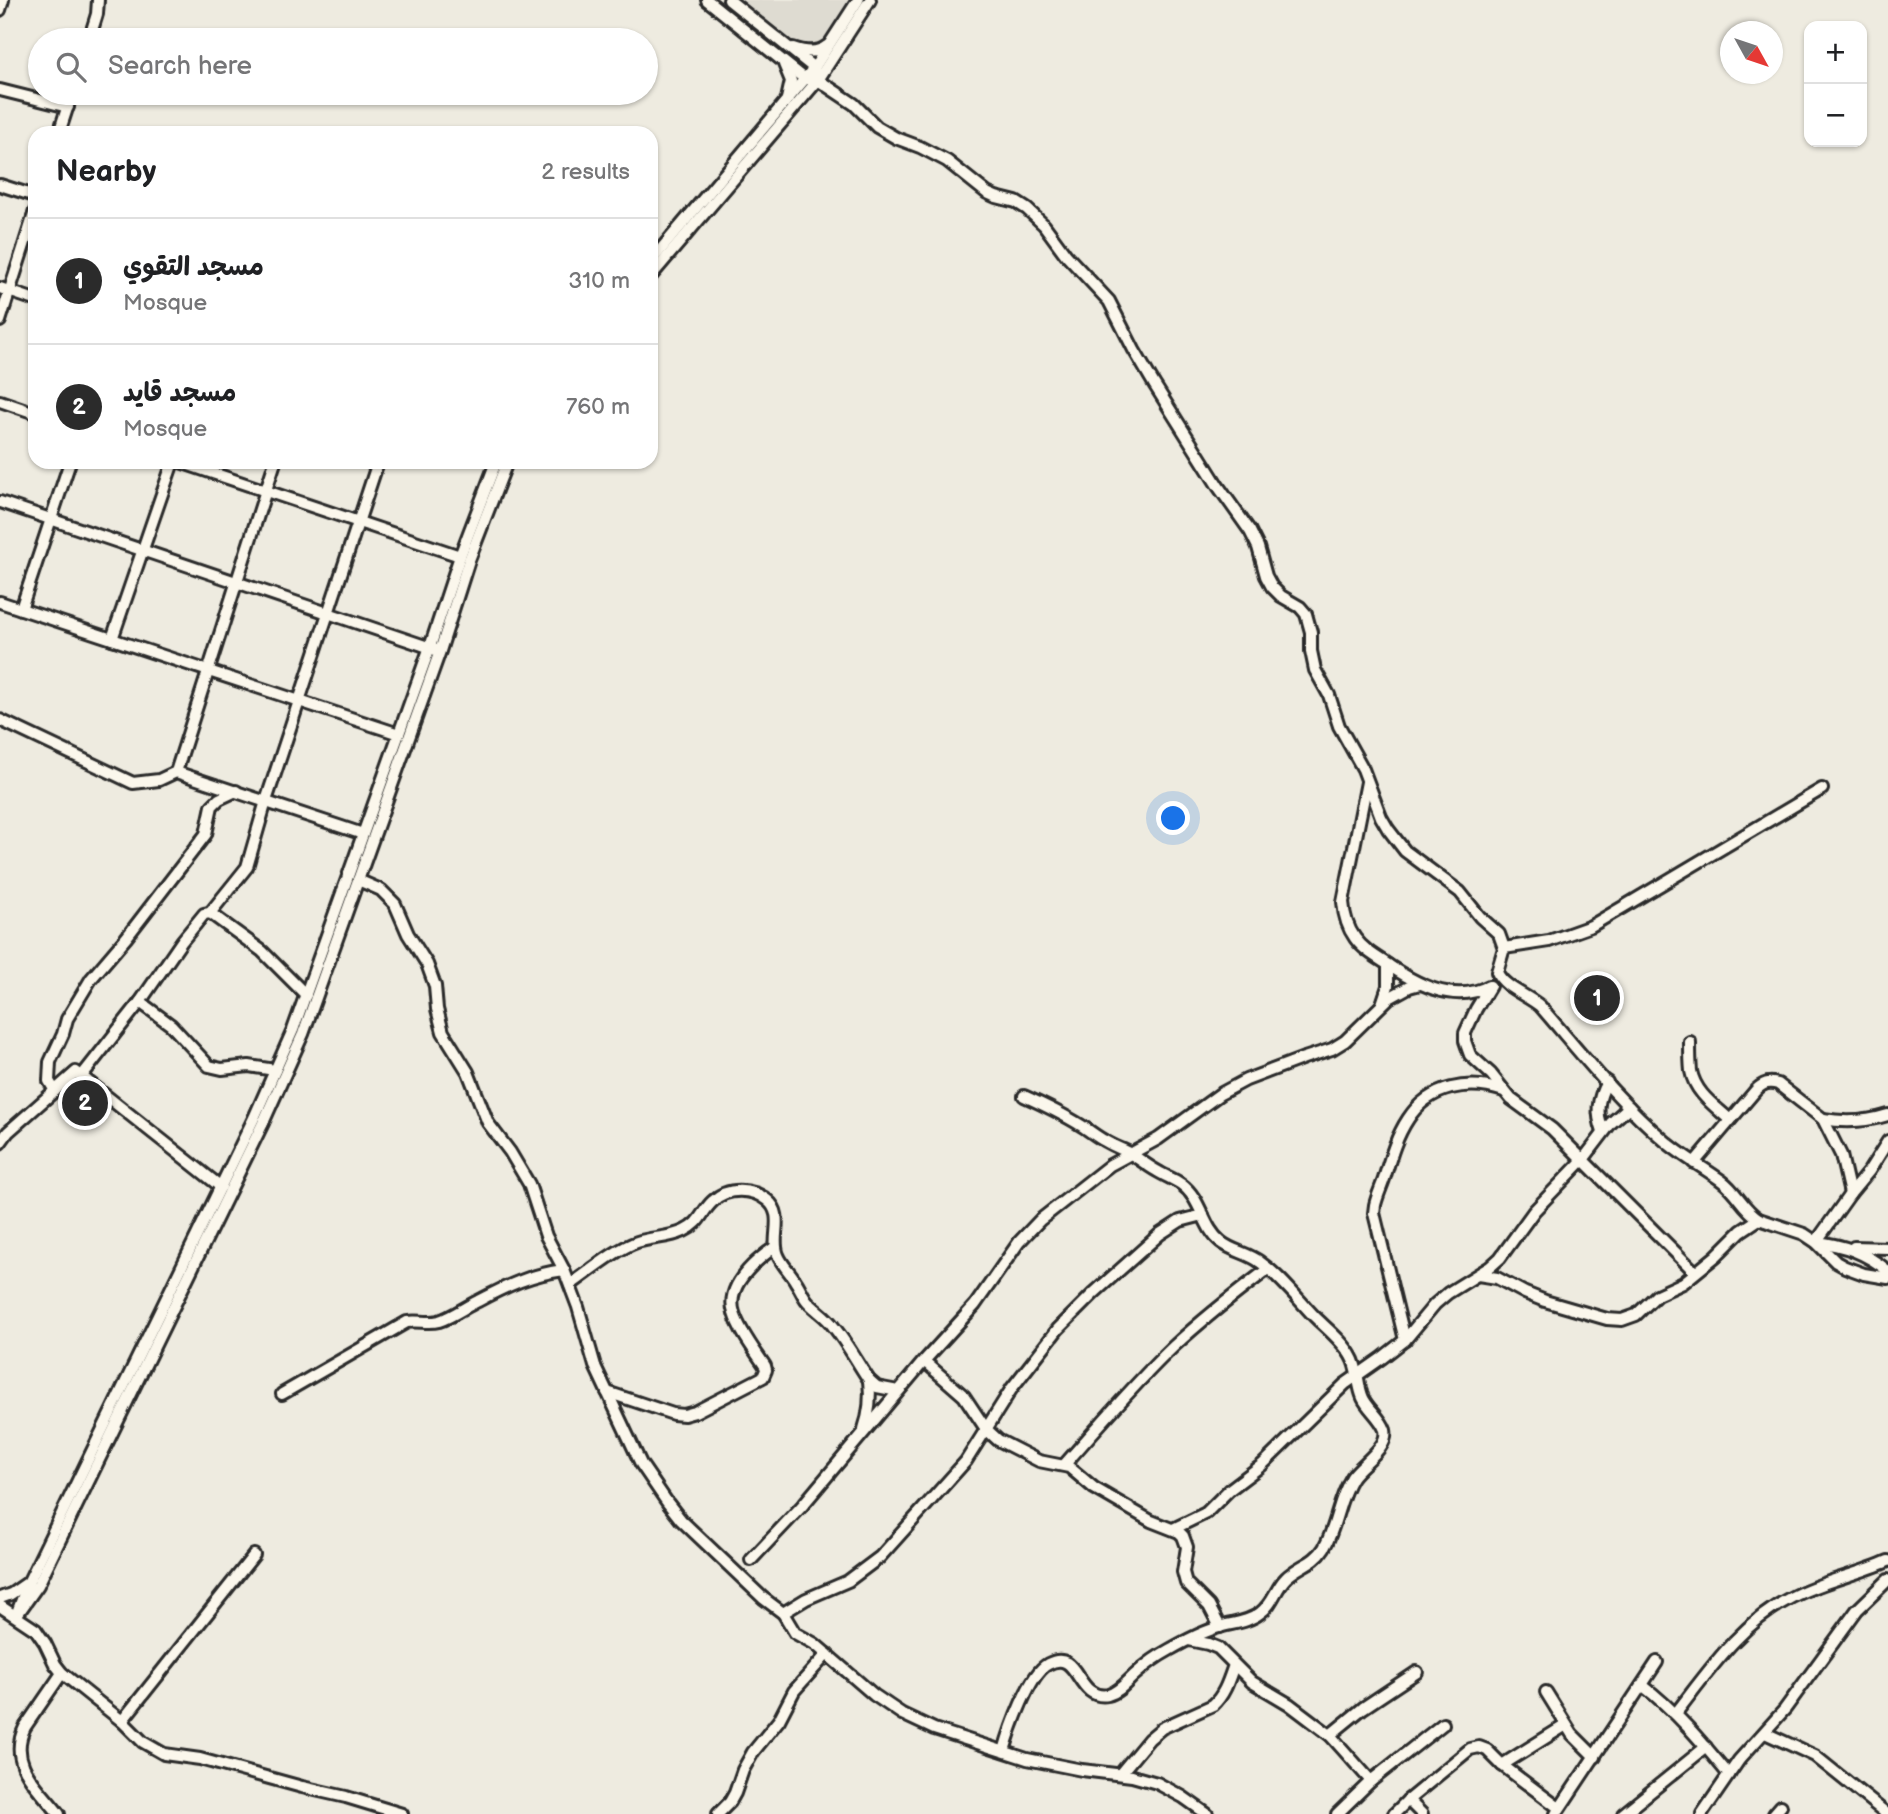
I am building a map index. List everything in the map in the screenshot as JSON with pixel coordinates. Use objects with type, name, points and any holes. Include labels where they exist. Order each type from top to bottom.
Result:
[{"type":"street","points":[[0,10],[3,0]]},
{"type":"street","points":[[93,28],[98,0]]},
{"type":"street","points":[[707,0],[806,79],[818,80],[846,97],[886,133],[934,153],[987,192],[1006,201],[1016,202],[1027,209],[1044,225],[1066,255],[1102,292],[1115,311],[1154,384],[1250,531],[1272,587],[1306,614],[1315,670],[1329,695],[1339,726],[1359,760],[1381,817],[1396,841],[1416,860],[1460,892],[1480,917],[1499,934],[1504,947],[1498,967],[1499,977],[1503,982],[1540,1006],[1629,1107],[1667,1143],[1731,1188],[1747,1210],[1759,1219],[1804,1234],[1844,1267],[1888,1278]]},
{"type":"street","points":[[729,0],[814,68],[818,80]]},
{"type":"street","points":[[658,253],[806,79],[858,0]]},
{"type":"street","points":[[658,268],[818,80],[870,0]]},
{"type":"street","points":[[787,46],[800,51],[816,52],[830,44]]},
{"type":"street","points":[[781,59],[791,81],[785,102]]},
{"type":"street","points":[[0,90],[28,97]]},
{"type":"street","points":[[60,105],[68,107],[62,126]]},
{"type":"street","points":[[0,185],[28,194]]},
{"type":"street","points":[[0,320],[5,290],[28,229]]},
{"type":"street","points":[[5,290],[28,298]]},
{"type":"street","points":[[0,401],[28,411]]},
{"type":"street","points":[[21,609],[68,469]]},
{"type":"street","points":[[112,639],[171,469]]},
{"type":"street","points":[[201,469],[460,556]]},
{"type":"street","points":[[176,772],[273,469]]},
{"type":"street","points":[[81,1077],[140,1002],[182,941],[247,867],[266,801],[376,469]]},
{"type":"street","points":[[16,1616],[38,1586],[263,1123],[303,1034],[435,649],[460,556],[493,469]]},
{"type":"street","points":[[16,1616],[29,1581],[221,1187],[293,1030],[399,734],[505,469]]},
{"type":"street","points":[[0,502],[435,649]]},
{"type":"street","points":[[0,602],[399,734]]},
{"type":"street","points":[[0,720],[134,783],[159,780],[176,772],[363,834]]},
{"type":"street","points":[[1368,781],[1343,902],[1349,928],[1356,940],[1388,965],[1420,984],[1442,991],[1466,994],[1490,986]]},
{"type":"street","points":[[1504,947],[1549,942],[1591,926],[1822,789]]},
{"type":"street","points":[[55,1091],[49,1081],[50,1062],[67,1019],[91,979],[206,834],[212,806],[219,799],[236,792]]},
{"type":"street","points":[[358,880],[389,896],[427,964],[432,975],[443,1032],[468,1072],[488,1123],[529,1184],[546,1236],[570,1285],[595,1366],[607,1392],[641,1464],[667,1502],[697,1536],[763,1598],[783,1613],[795,1633],[814,1644],[874,1695],[902,1714],[933,1729],[1045,1763],[1144,1780],[1170,1789],[1207,1814]]},
{"type":"street","points":[[209,913],[262,951],[306,995]]},
{"type":"street","points":[[1381,1006],[1388,986],[1388,965]]},
{"type":"street","points":[[1499,977],[1490,986],[1470,1021],[1465,1041],[1470,1055],[1519,1106],[1552,1129],[1695,1272]]},
{"type":"street","points":[[751,1560],[802,1506],[898,1391],[975,1305],[1034,1226],[1101,1171],[1158,1139],[1233,1087],[1332,1049],[1345,1041],[1399,992],[1420,984]]},
{"type":"street","points":[[140,1002],[171,1025],[209,1066],[222,1069],[249,1066],[275,1070]]},
{"type":"street","points":[[1690,1042],[1691,1072],[1697,1087],[1730,1120]]},
{"type":"street","points":[[0,1143],[8,1132],[76,1072],[221,1187]]},
{"type":"street","points":[[1603,1132],[1597,1107],[1607,1082]]},
{"type":"street","points":[[1694,1163],[1760,1085],[1772,1082],[1823,1119],[1841,1155],[1850,1195]]},
{"type":"street","points":[[1405,1340],[1374,1213],[1394,1147],[1407,1119],[1429,1097],[1443,1090],[1470,1085],[1504,1091]]},
{"type":"street","points":[[1004,1751],[1027,1692],[1043,1667],[1050,1662],[1066,1662],[1073,1667],[1088,1690],[1097,1695],[1106,1695],[1116,1692],[1152,1661],[1187,1640],[1258,1615],[1266,1608],[1287,1576],[1319,1555],[1329,1538],[1350,1480],[1381,1447],[1385,1439],[1385,1430],[1364,1401],[1351,1356],[1345,1348],[1268,1269],[1252,1257],[1223,1244],[1214,1236],[1198,1203],[1181,1184],[1064,1116],[1024,1096]]},
{"type":"street","points":[[1173,1529],[1206,1513],[1229,1490],[1262,1465],[1334,1394],[1405,1340],[1442,1298],[1500,1258],[1534,1211],[1582,1161],[1603,1132],[1629,1107]]},
{"type":"street","points":[[1823,1119],[1850,1122],[1888,1115]]},
{"type":"street","points":[[1816,1242],[1888,1141]]},
{"type":"street","points":[[570,1285],[631,1244],[676,1235],[692,1227],[713,1200],[722,1194],[731,1191],[751,1192],[767,1200],[772,1206],[778,1220],[775,1247],[778,1256],[804,1297],[834,1326],[869,1380],[877,1387],[898,1391]]},
{"type":"street","points":[[783,1613],[848,1581],[880,1557],[960,1468],[1027,1367],[1076,1310],[1169,1226],[1203,1215]]},
{"type":"street","points":[[1478,1275],[1497,1278],[1545,1301],[1622,1321],[1636,1315],[1657,1294],[1682,1283],[1716,1256],[1741,1231],[1759,1219]]},
{"type":"street","points":[[1816,1242],[1847,1247],[1888,1248]]},
{"type":"street","points":[[607,1392],[673,1414],[684,1415],[763,1377],[765,1366],[736,1319],[732,1301],[743,1276],[775,1247]]},
{"type":"street","points":[[1847,1247],[1862,1253],[1888,1270]]},
{"type":"street","points":[[1064,1465],[1172,1348],[1268,1269]]},
{"type":"street","points":[[282,1394],[407,1322],[443,1320],[514,1282],[564,1270]]},
{"type":"street","points":[[924,1361],[964,1396],[986,1430],[998,1440],[1039,1461],[1064,1465],[1094,1488],[1183,1536],[1187,1554],[1183,1572],[1186,1583],[1209,1606],[1220,1627]]},
{"type":"street","points":[[861,1436],[870,1408],[869,1380]]},
{"type":"street","points":[[122,1721],[254,1555]]},
{"type":"street","points":[[1676,1713],[1728,1646],[1770,1610],[1819,1585],[1888,1561]]},
{"type":"street","points":[[1702,1814],[1739,1760],[1785,1709],[1857,1610],[1888,1580]]},
{"type":"street","points":[[0,1598],[11,1594],[29,1581]]},
{"type":"street","points":[[0,1606],[39,1634],[62,1673],[122,1721],[143,1742],[164,1754],[200,1759],[402,1814]]},
{"type":"street","points":[[1187,1640],[1218,1648],[1252,1682],[1289,1704],[1330,1735],[1371,1781]]},
{"type":"street","points":[[718,1814],[735,1793],[752,1752],[773,1729],[801,1682],[827,1654]]},
{"type":"street","points":[[1395,1814],[1408,1800],[1475,1747],[1487,1750],[1558,1811],[1657,1662]]},
{"type":"street","points":[[1120,1774],[1162,1728],[1213,1705],[1223,1694],[1234,1665]]},
{"type":"street","points":[[1330,1735],[1363,1708],[1417,1672]]},
{"type":"street","points":[[59,1814],[23,1769],[18,1752],[21,1734],[62,1673]]},
{"type":"street","points":[[1642,1685],[1676,1713],[1728,1775]]},
{"type":"street","points":[[1546,1692],[1579,1742],[1595,1756]]},
{"type":"street","points":[[1337,1814],[1371,1781],[1443,1724]]},
{"type":"street","points":[[1502,1765],[1566,1725]]},
{"type":"street","points":[[1765,1733],[1815,1756],[1885,1812]]},
{"type":"street","points":[[1623,1814],[1706,1746]]},
{"type":"street","points":[[1408,1800],[1422,1814]]},
{"type":"shaded area","points":[[729,0],[851,0],[826,39],[807,49],[794,51]]},
{"type":"place","name":"مسجد التقوي","points":[[1597,998]]},
{"type":"place","name":"مسجد قايد","points":[[85,1103]]}]
